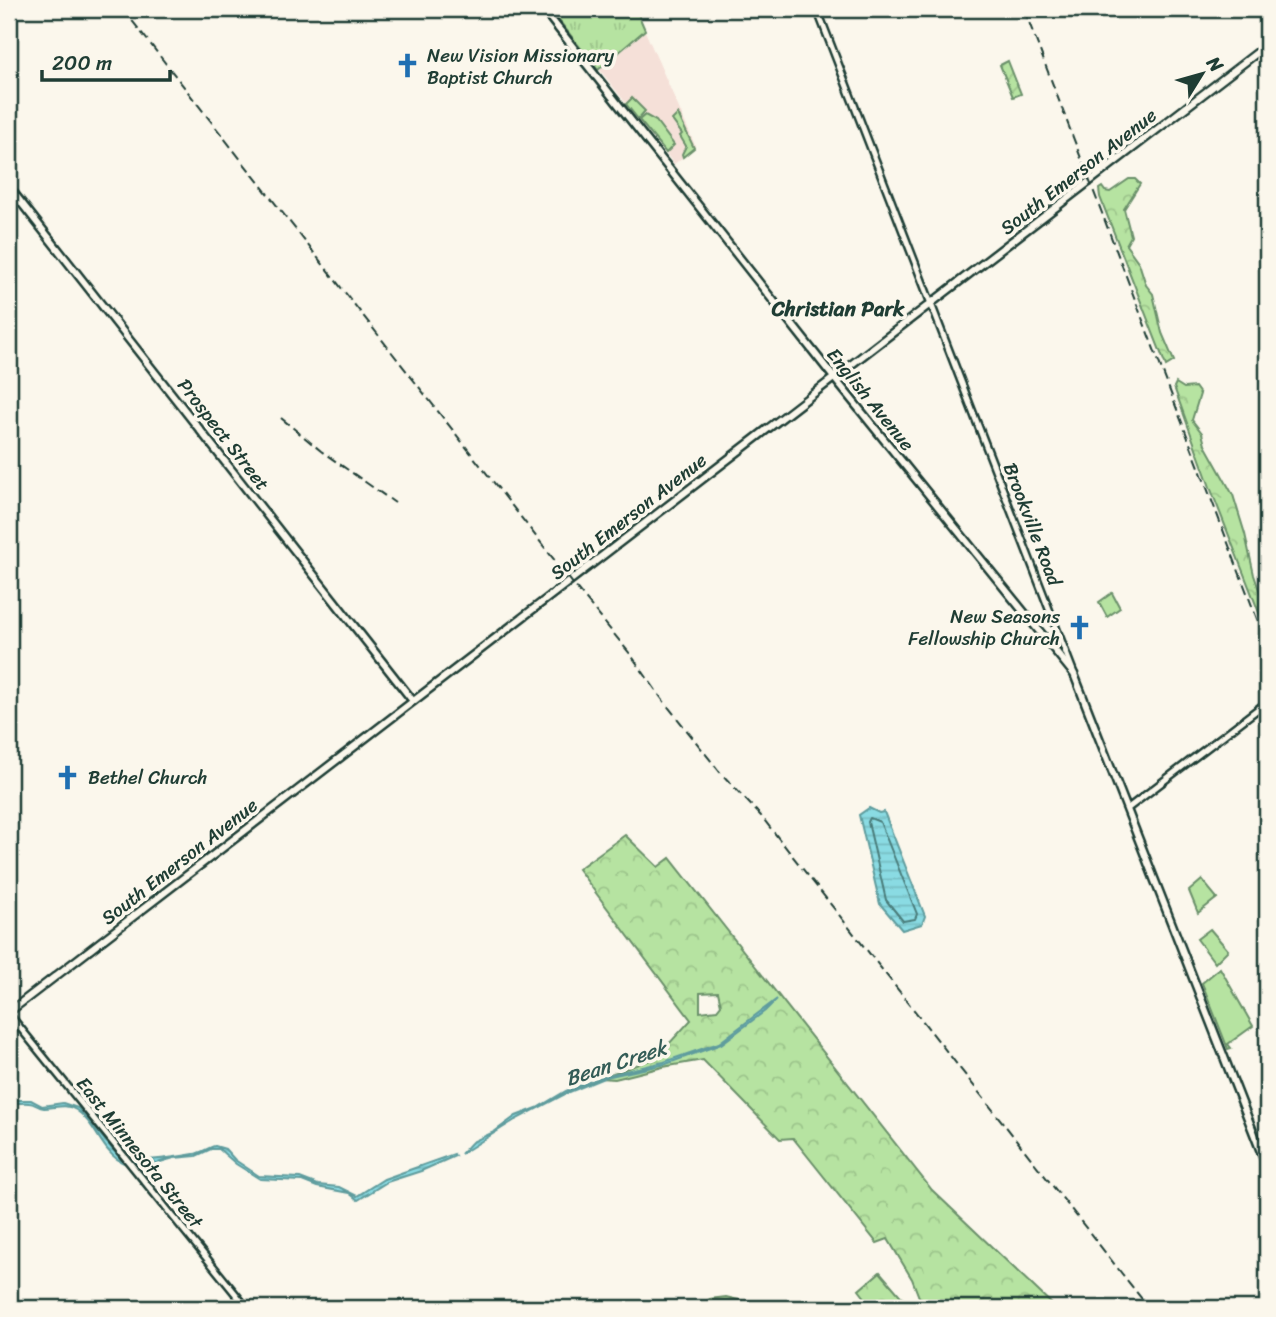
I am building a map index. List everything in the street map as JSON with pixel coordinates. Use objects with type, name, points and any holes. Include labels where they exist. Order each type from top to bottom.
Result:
[{"type":"main road","name":"English Avenue","points":[[542,9],[833,377],[1074,674]]},
{"type":"main road","name":"South Emerson Avenue","points":[[9,1013],[1267,45]]},
{"type":"main road","name":"Prospect Street","points":[[9,187],[413,701]]},
{"type":"main road","name":"Brookville Road","points":[[1074,674],[1267,1167]]},
{"type":"street","name":"Brookville Road","points":[[817,9],[1074,674]]},
{"type":"street","points":[[1127,809],[1267,702]]},
{"type":"street","name":"East Minnesota Street","points":[[9,1013],[247,1308]]},
{"type":"shaded area","points":[[645,31],[695,145],[694,149],[674,164],[600,70]]},
{"type":"green space","points":[[550,9],[636,9],[645,30],[598,70]]},
{"type":"green space","points":[[1008,61],[1021,94],[1013,97],[1000,65]]},
{"type":"green space","points":[[632,98],[645,111],[638,119],[626,104]]},
{"type":"green space","points":[[678,114],[694,148],[683,157],[686,146],[680,136],[682,134],[672,120]]},
{"type":"green space","points":[[645,115],[656,121],[674,145],[666,153],[639,120]]},
{"type":"green space","points":[[1129,179],[1135,179],[1140,184],[1124,209],[1131,236],[1126,245],[1139,263],[1146,285],[1153,294],[1162,333],[1174,361],[1166,366],[1100,197],[1099,189],[1102,187],[1110,192]]},
{"type":"green space","points":[[1176,383],[1184,388],[1195,387],[1200,394],[1192,420],[1202,433],[1205,445],[1233,495],[1267,613],[1260,615],[1210,487],[1174,387]]},
{"type":"green space","points":[[1112,593],[1120,608],[1107,617],[1099,602]]},
{"type":"green space","points":[[625,835],[658,867],[670,858],[932,1190],[1056,1308],[928,1308],[919,1297],[912,1279],[888,1239],[877,1243],[793,1138],[780,1139],[703,1060],[615,1079],[599,1078],[656,1058],[691,1020],[578,869]],"holes":[[[718,992],[721,1005],[717,1010],[700,1012],[700,993]]]},
{"type":"green space","points":[[1202,880],[1217,898],[1198,913],[1189,891]]},
{"type":"green space","points":[[1210,929],[1228,950],[1215,963],[1197,939]]},
{"type":"green space","points":[[1220,968],[1253,1026],[1228,1044],[1231,1048],[1228,1049],[1202,983]]},
{"type":"green space","points":[[880,1272],[911,1308],[873,1308],[859,1290]]},
{"type":"green space","points":[[726,1297],[742,1301],[753,1308],[698,1307],[710,1299]]},
{"type":"water","points":[[869,808],[879,813],[884,812],[925,916],[922,924],[902,930],[880,904],[859,815]]},
{"type":"water","points":[[777,999],[721,1044],[666,1064],[606,1077],[567,1093],[515,1120],[461,1154],[472,1142],[566,1091],[604,1076],[664,1062],[719,1043]]},
{"type":"water","points":[[9,1100],[31,1100],[42,1106],[63,1103],[78,1108],[124,1163],[110,1153],[89,1122],[76,1110],[64,1106],[42,1108],[31,1103]]},
{"type":"water","points":[[215,1146],[225,1149],[235,1160],[259,1176],[300,1178],[318,1185],[339,1187],[357,1196],[384,1179],[454,1154],[455,1156],[387,1182],[358,1200],[349,1193],[317,1187],[302,1181],[260,1179],[219,1149],[157,1163],[146,1161],[133,1164],[131,1161],[186,1155]]},
{"type":"railway","points":[[123,9],[631,655],[662,699],[719,771],[761,816],[1149,1308]]},
{"type":"railway","points":[[1024,9],[1267,645]]},
{"type":"railway","points":[[281,418],[321,451],[395,503]]},
{"type":"place","name":"New Vision Missionary Baptist Church","points":[[407,66]]},
{"type":"place","name":"New Seasons Fellowship Church","points":[[1080,627]]},
{"type":"place","name":"Bethel Church","points":[[68,777]]},
{"type":"district","name":"Christian Park","points":[[838,309]]},
{"type":"water label","name":"Bean Creek","points":[[616,1063]]}]
